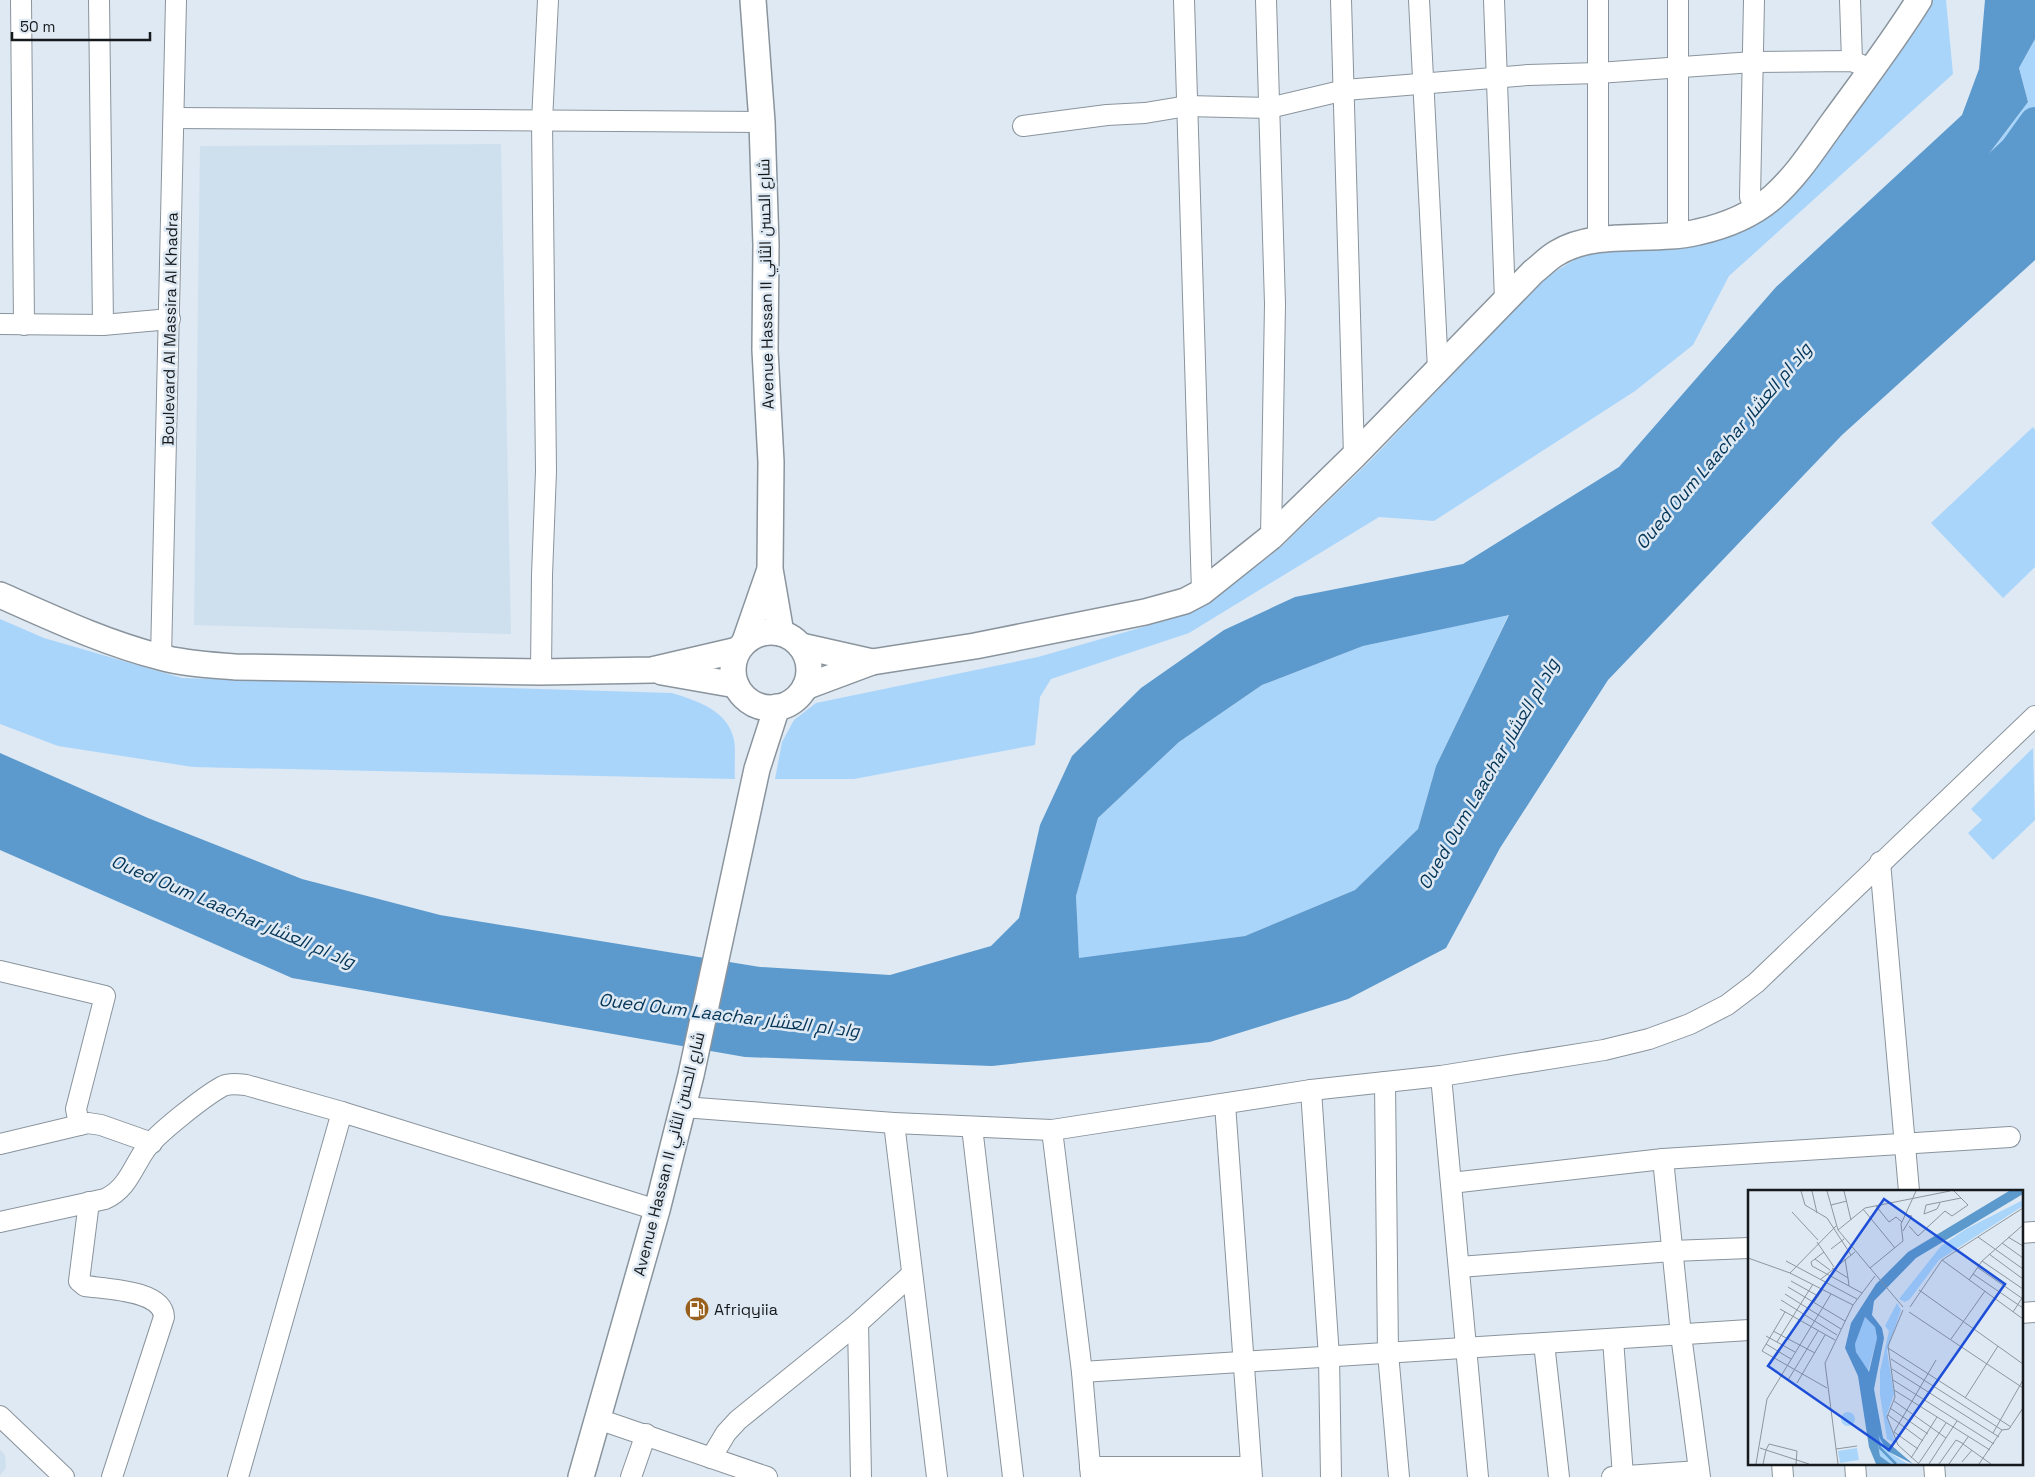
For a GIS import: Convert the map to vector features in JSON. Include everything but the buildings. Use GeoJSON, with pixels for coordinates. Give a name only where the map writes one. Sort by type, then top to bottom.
{"type":"FeatureCollection","features":[{"type":"Feature","properties":{"kind":"main road","name":"Avenue Hassan II شارع الحسن الثاني"},"geometry":{"type":"LineString","coordinates":[[753,0],[762,122],[766,245],[765,350],[771,462],[770,569],[791,639],[809,666],[805,687]]}},
{"type":"Feature","properties":{"kind":"main road"},"geometry":{"type":"LineString","coordinates":[[652,670],[742,692],[762,707],[777,707],[794,700],[805,687],[872,662],[975,646],[1145,612],[1185,601],[1202,592],[1271,537],[1354,456],[1533,272],[1557,253],[1579,244],[1598,240],[1697,232],[1742,219],[1773,197],[1797,171],[1862,65],[1919,0]]}},
{"type":"Feature","properties":{"kind":"main road","name":"Avenue Hassan II شارع الحسن الثاني"},"geometry":{"type":"LineString","coordinates":[[757,770],[742,692],[733,667],[770,569]]}},
{"type":"Feature","properties":{"kind":"main road"},"geometry":{"type":"LineString","coordinates":[[0,595],[65,623],[161,658],[236,667],[541,672],[652,670],[742,645],[762,632],[872,662]]}},
{"type":"Feature","properties":{"kind":"main road","name":"Avenue Hassan II شارع الحسن الثاني"},"geometry":{"type":"LineString","coordinates":[[581,1477],[658,1210],[684,1107],[757,770],[777,707]]}},
{"type":"Feature","properties":{"kind":"street"},"geometry":{"type":"LineString","coordinates":[[21,0],[24,325]]}},
{"type":"Feature","properties":{"kind":"street"},"geometry":{"type":"LineString","coordinates":[[99,0],[103,325]]}},
{"type":"Feature","properties":{"kind":"street","name":"Boulevard Al Massira Al Khadra"},"geometry":{"type":"LineString","coordinates":[[161,658],[176,0]]}},
{"type":"Feature","properties":{"kind":"street"},"geometry":{"type":"LineString","coordinates":[[541,672],[546,471],[542,121],[548,0]]}},
{"type":"Feature","properties":{"kind":"street"},"geometry":{"type":"LineString","coordinates":[[1184,0],[1202,592]]}},
{"type":"Feature","properties":{"kind":"street"},"geometry":{"type":"LineString","coordinates":[[1266,0],[1275,304],[1271,537]]}},
{"type":"Feature","properties":{"kind":"street"},"geometry":{"type":"LineString","coordinates":[[1341,0],[1354,456]]}},
{"type":"Feature","properties":{"kind":"street"},"geometry":{"type":"LineString","coordinates":[[1418,0],[1438,369]]}},
{"type":"Feature","properties":{"kind":"street"},"geometry":{"type":"LineString","coordinates":[[1494,0],[1505,300]]}},
{"type":"Feature","properties":{"kind":"street"},"geometry":{"type":"LineString","coordinates":[[1598,0],[1598,240]]}},
{"type":"Feature","properties":{"kind":"street"},"geometry":{"type":"LineString","coordinates":[[1678,0],[1678,235]]}},
{"type":"Feature","properties":{"kind":"street"},"geometry":{"type":"LineString","coordinates":[[1754,0],[1750,197],[1756,210]]}},
{"type":"Feature","properties":{"kind":"street"},"geometry":{"type":"LineString","coordinates":[[1022,126],[1107,115],[1145,113],[1187,106],[1269,108],[1345,90],[1422,83],[1753,62],[1862,65],[1850,0]]}},
{"type":"Feature","properties":{"kind":"street"},"geometry":{"type":"LineString","coordinates":[[174,118],[762,122]]}},
{"type":"Feature","properties":{"kind":"street"},"geometry":{"type":"LineString","coordinates":[[0,324],[103,325],[170,320]]}},
{"type":"Feature","properties":{"kind":"street"},"geometry":{"type":"LineString","coordinates":[[684,1107],[894,1123],[1052,1130],[1311,1090],[1442,1076],[1604,1050],[1649,1040],[1690,1024],[1727,1006],[1756,982],[2035,716]]}},
{"type":"Feature","properties":{"kind":"street"},"geometry":{"type":"LineString","coordinates":[[1880,862],[1910,1190]]}},
{"type":"Feature","properties":{"kind":"street"},"geometry":{"type":"LineString","coordinates":[[0,971],[105,996],[76,1109],[79,1126]]}},
{"type":"Feature","properties":{"kind":"street"},"geometry":{"type":"LineString","coordinates":[[1442,1076],[1478,1477]]}},
{"type":"Feature","properties":{"kind":"street"},"geometry":{"type":"LineString","coordinates":[[1385,1082],[1388,1353],[1399,1477]]}},
{"type":"Feature","properties":{"kind":"street"},"geometry":{"type":"LineString","coordinates":[[2,1217],[105,1199],[120,1190],[152,1143],[209,1096],[224,1086],[233,1084],[246,1085],[342,1112],[658,1210]]}},
{"type":"Feature","properties":{"kind":"street"},"geometry":{"type":"LineString","coordinates":[[1311,1090],[1329,1357],[1331,1477]]}},
{"type":"Feature","properties":{"kind":"street"},"geometry":{"type":"LineString","coordinates":[[1052,1130],[1082,1372],[1090,1472],[1251,1472],[1225,1104]]}},
{"type":"Feature","properties":{"kind":"street"},"geometry":{"type":"LineString","coordinates":[[238,1477],[342,1112]]}},
{"type":"Feature","properties":{"kind":"street"},"geometry":{"type":"LineString","coordinates":[[0,1144],[88,1123],[101,1125],[152,1143]]}},
{"type":"Feature","properties":{"kind":"street"},"geometry":{"type":"LineString","coordinates":[[894,1123],[937,1477]]}},
{"type":"Feature","properties":{"kind":"street"},"geometry":{"type":"LineString","coordinates":[[972,1127],[1013,1477]]}},
{"type":"Feature","properties":{"kind":"street"},"geometry":{"type":"LineString","coordinates":[[1451,1183],[1663,1159],[1905,1142],[2010,1137]]}},
{"type":"Feature","properties":{"kind":"street"},"geometry":{"type":"LineString","coordinates":[[1613,1339],[1618,1477],[1700,1474],[1681,1335],[1663,1159]]}},
{"type":"Feature","properties":{"kind":"street"},"geometry":{"type":"LineString","coordinates":[[89,1202],[79,1281],[85,1286],[147,1296],[160,1304],[164,1310],[164,1317],[112,1477]]}},
{"type":"Feature","properties":{"kind":"street"},"geometry":{"type":"LineString","coordinates":[[1459,1267],[1672,1251],[1748,1248]]}},
{"type":"Feature","properties":{"kind":"street"},"geometry":{"type":"LineString","coordinates":[[711,1458],[738,1420],[858,1323],[912,1274]]}},
{"type":"Feature","properties":{"kind":"street"},"geometry":{"type":"LineString","coordinates":[[2022,1313],[2035,1312]]}},
{"type":"Feature","properties":{"kind":"street"},"geometry":{"type":"LineString","coordinates":[[858,1323],[861,1477]]}},
{"type":"Feature","properties":{"kind":"street"},"geometry":{"type":"LineString","coordinates":[[1082,1372],[1748,1330]]}},
{"type":"Feature","properties":{"kind":"street"},"geometry":{"type":"LineString","coordinates":[[1544,1343],[1559,1477]]}},
{"type":"Feature","properties":{"kind":"street"},"geometry":{"type":"LineString","coordinates":[[0,1416],[64,1477]]}},
{"type":"Feature","properties":{"kind":"street"},"geometry":{"type":"LineString","coordinates":[[598,1419],[767,1477]]}},
{"type":"Feature","properties":{"kind":"street"},"geometry":{"type":"LineString","coordinates":[[631,1477],[646,1434]]}},
{"type":"Feature","properties":{"kind":"street"},"geometry":{"type":"LineString","coordinates":[[1782,1464],[1783,1477]]}},
{"type":"Feature","properties":{"kind":"street"},"geometry":{"type":"LineString","coordinates":[[1855,1464],[1856,1477]]}},
{"type":"Feature","properties":{"kind":"street"},"geometry":{"type":"LineString","coordinates":[[1934,1464],[1935,1477]]}},
{"type":"Feature","properties":{"kind":"shaded area"},"geometry":{"type":"Polygon","coordinates":[[[1929,0],[1946,0],[1953,74],[1729,276],[1693,345],[1635,391],[1434,521],[1379,517],[1189,633],[1051,679],[1040,697],[1035,745],[854,779],[775,779],[782,742],[794,720],[816,703],[1038,657],[1178,617],[1229,587],[1280,548],[1368,463],[1545,278],[1587,252],[1747,226],[1929,0]]]}},
{"type":"Feature","properties":{"kind":"shaded area"},"geometry":{"type":"Polygon","coordinates":[[[2035,39],[2035,147],[1935,226],[2028,102],[2019,68],[2035,39]]]}},
{"type":"Feature","properties":{"kind":"shaded area"},"geometry":{"type":"Polygon","coordinates":[[[501,144],[511,634],[194,625],[200,146],[501,144]]]}},
{"type":"Feature","properties":{"kind":"shaded area"},"geometry":{"type":"Polygon","coordinates":[[[2033,427],[2035,430],[2035,567],[2003,598],[1931,523],[2033,427]]]}},
{"type":"Feature","properties":{"kind":"shaded area"},"geometry":{"type":"Polygon","coordinates":[[[1509,614],[1436,766],[1418,829],[1355,890],[1245,936],[1079,959],[1076,896],[1098,818],[1179,742],[1262,685],[1363,646],[1509,614]]]}},
{"type":"Feature","properties":{"kind":"shaded area"},"geometry":{"type":"Polygon","coordinates":[[[0,619],[44,638],[182,678],[672,693],[701,703],[725,721],[731,730],[734,740],[735,779],[193,767],[58,746],[0,724],[0,619]]]}},
{"type":"Feature","properties":{"kind":"shaded area"},"geometry":{"type":"Polygon","coordinates":[[[2033,748],[2035,820],[1993,860],[1968,833],[1982,820],[1971,809],[2033,748]]]}},
{"type":"Feature","properties":{"kind":"shaded area"},"geometry":{"type":"Polygon","coordinates":[[[0,1450],[5,1455],[6,1468],[0,1475],[0,1450]]]}},
{"type":"Feature","properties":{"kind":"water"},"geometry":{"type":"Polygon","coordinates":[[[1985,0],[2035,0],[2035,39],[2019,68],[2028,102],[1936,224],[2035,147],[2035,260],[1842,435],[1608,680],[1500,848],[1446,948],[1348,999],[1210,1042],[992,1066],[745,1057],[292,978],[0,850],[0,753],[148,818],[302,879],[440,915],[760,967],[890,975],[991,946],[1019,918],[1040,825],[1072,756],[1141,688],[1224,630],[1295,597],[1463,564],[1619,467],[1776,287],[1962,115],[1979,69],[1985,0]],[[1509,615],[1363,646],[1262,685],[1179,742],[1098,818],[1076,896],[1079,958],[1245,936],[1355,890],[1418,829],[1436,766],[1509,615]]]}},
{"type":"Feature","properties":{"kind":"waterway","name":"Oued Oum Laachar واد ام العشار"},"geometry":{"type":"LineString","coordinates":[[1902,257],[2015,151],[2035,123]]}},
{"type":"Feature","properties":{"kind":"place","name":"Afriqyiia"},"geometry":{"type":"Point","coordinates":[697,1309]}}]}
